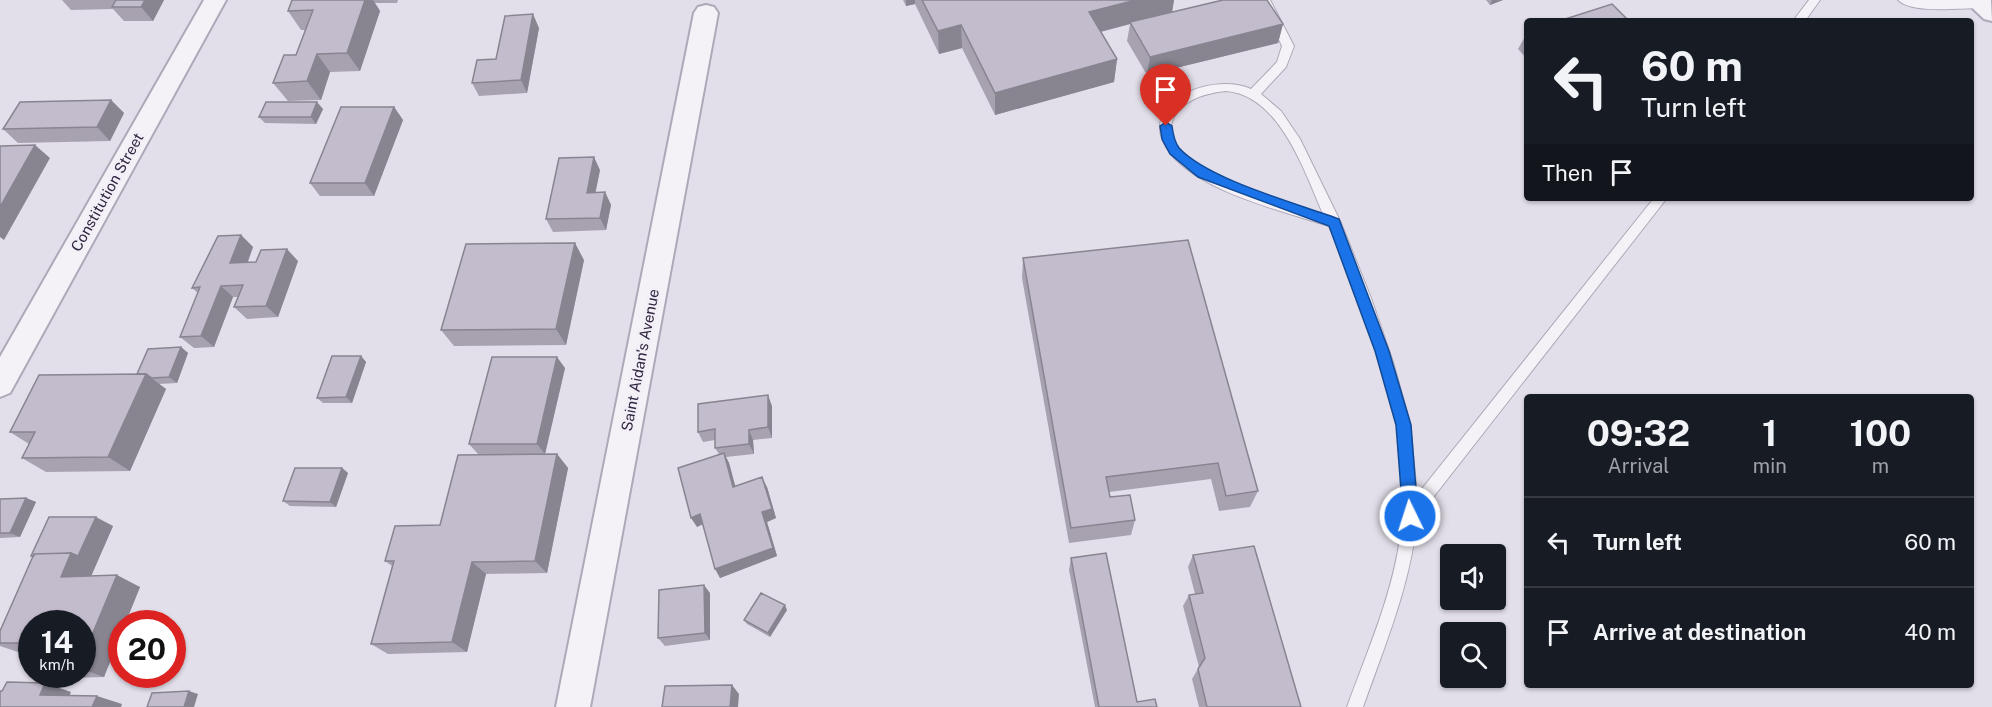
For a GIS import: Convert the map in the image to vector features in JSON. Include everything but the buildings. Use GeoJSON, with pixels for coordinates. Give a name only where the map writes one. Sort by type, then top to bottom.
{"type":"FeatureCollection","features":[{"type":"Feature","properties":{"kind":"street","name":"Constitution Street"},"geometry":{"type":"LineString","coordinates":[[0,384],[215,0]]}},
{"type":"Feature","properties":{"kind":"street","name":"Saint Aidan's Avenue"},"geometry":{"type":"LineString","coordinates":[[573,707],[706,13]]}},
{"type":"Feature","properties":{"kind":"lane"},"geometry":{"type":"LineString","coordinates":[[1253,95],[1282,64],[1288,46],[1265,0]]}},
{"type":"Feature","properties":{"kind":"lane"},"geometry":{"type":"LineString","coordinates":[[1801,18],[1815,0]]}},
{"type":"Feature","properties":{"kind":"lane"},"geometry":{"type":"LineString","coordinates":[[1903,0],[1929,5],[1982,6]]}},
{"type":"Feature","properties":{"kind":"lane"},"geometry":{"type":"LineString","coordinates":[[1335,223],[1202,174],[1174,150],[1168,139],[1166,126],[1169,112],[1178,102],[1209,89],[1227,87],[1253,95],[1288,127],[1335,223],[1382,351],[1404,425],[1410,516],[1404,561],[1355,707]]}},
{"type":"Feature","properties":{"kind":"lane"},"geometry":{"type":"LineString","coordinates":[[1410,516],[1659,201]]}},
{"type":"Feature","properties":{"kind":"route"},"geometry":{"type":"LineString","coordinates":[[1166,126],[1168,139],[1174,150],[1202,174],[1335,223],[1382,351],[1404,425],[1410,516]]}}]}
